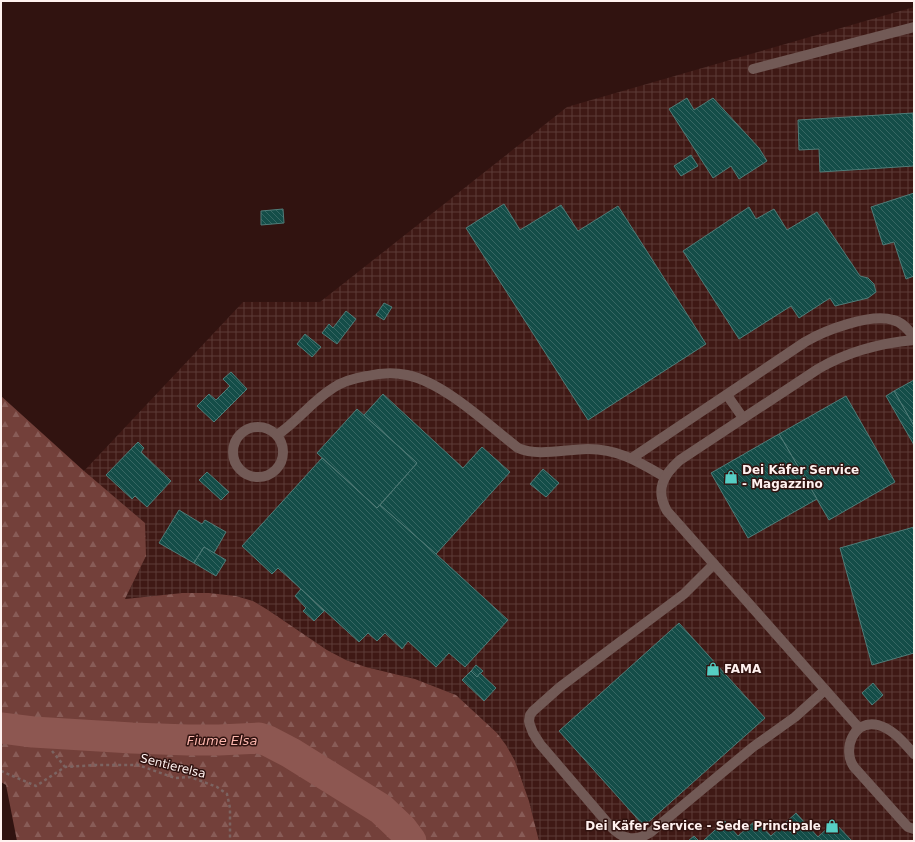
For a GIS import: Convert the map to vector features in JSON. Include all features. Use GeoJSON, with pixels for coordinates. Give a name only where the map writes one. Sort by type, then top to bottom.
{"type":"FeatureCollection","features":[{"type":"Feature","properties":{"kind":"street"},"geometry":{"type":"LineString","coordinates":[[753,68],[914,27]]}},
{"type":"Feature","properties":{"kind":"street"},"geometry":{"type":"LineString","coordinates":[[632,458],[814,337],[841,326],[877,318],[886,318],[900,322],[905,326],[914,338],[853,353],[835,360],[818,369],[680,460],[668,471],[661,492],[662,500],[667,511],[859,728]]}},
{"type":"Feature","properties":{"kind":"street"},"geometry":{"type":"LineString","coordinates":[[277,435],[316,400],[334,387],[346,381],[361,377],[375,374],[396,373],[418,378],[445,392],[524,451],[536,453],[588,449],[621,454],[632,458],[665,477]]}},
{"type":"Feature","properties":{"kind":"street"},"geometry":{"type":"LineString","coordinates":[[727,395],[743,418]]}},
{"type":"Feature","properties":{"kind":"street"},"geometry":{"type":"LineString","coordinates":[[254,427],[262,427],[277,435],[283,450],[283,458],[280,465],[267,475],[258,477],[250,476],[243,472],[234,458],[235,442],[240,435],[254,427]]}},
{"type":"Feature","properties":{"kind":"street"},"geometry":{"type":"LineString","coordinates":[[714,564],[684,594],[560,687],[530,715],[530,725],[540,744],[611,827],[616,832],[630,839],[644,837],[753,747],[795,717],[825,690]]}},
{"type":"Feature","properties":{"kind":"street"},"geometry":{"type":"LineString","coordinates":[[914,754],[896,735],[886,728],[876,724],[866,725],[859,728],[853,734],[850,741],[849,754],[851,763],[906,825],[914,829]]}},
{"type":"Feature","properties":{"kind":"path"},"geometry":{"type":"LineString","coordinates":[[52,751],[66,767]]}},
{"type":"Feature","properties":{"kind":"path","name":"Sentierelsa"},"geometry":{"type":"LineString","coordinates":[[1,771],[36,786],[66,767],[96,765],[138,765],[175,778],[190,777],[217,787],[227,794],[230,808],[230,841]]}},
{"type":"Feature","properties":{"kind":"shaded area"},"geometry":{"type":"Polygon","coordinates":[[[914,7],[914,841],[539,841],[529,801],[515,761],[506,745],[497,733],[456,695],[415,679],[366,667],[346,660],[327,650],[253,601],[236,596],[209,593],[182,593],[125,599],[146,556],[84,471],[243,302],[320,302],[567,107],[914,7]]]}},
{"type":"Feature","properties":{"kind":"green space"},"geometry":{"type":"Polygon","coordinates":[[[1,396],[84,471],[145,523],[146,556],[125,599],[182,593],[209,593],[236,596],[253,601],[327,650],[346,660],[366,667],[415,679],[456,695],[497,733],[506,745],[515,761],[529,801],[539,841],[17,841],[6,785],[1,782],[1,396]]]}},
{"type":"Feature","properties":{"kind":"building"},"geometry":{"type":"Polygon","coordinates":[[[687,98],[694,110],[713,98],[759,148],[767,161],[739,179],[731,166],[713,178],[669,109],[687,98]]]}},
{"type":"Feature","properties":{"kind":"building"},"geometry":{"type":"Polygon","coordinates":[[[913,113],[914,166],[820,172],[819,149],[799,150],[798,120],[913,113]]]}},
{"type":"Feature","properties":{"kind":"building"},"geometry":{"type":"Polygon","coordinates":[[[691,155],[698,166],[681,176],[674,166],[691,155]]]}},
{"type":"Feature","properties":{"kind":"building"},"geometry":{"type":"Polygon","coordinates":[[[914,193],[914,276],[906,279],[894,242],[883,245],[871,207],[914,193]]]}},
{"type":"Feature","properties":{"kind":"building"},"geometry":{"type":"Polygon","coordinates":[[[504,204],[520,230],[561,205],[578,231],[618,206],[706,344],[588,420],[466,228],[504,204]]]}},
{"type":"Feature","properties":{"kind":"building"},"geometry":{"type":"Polygon","coordinates":[[[749,207],[756,219],[774,209],[787,230],[817,212],[860,276],[868,278],[874,284],[876,292],[868,298],[835,306],[830,298],[799,318],[791,306],[739,339],[683,251],[749,207]]]}},
{"type":"Feature","properties":{"kind":"building"},"geometry":{"type":"Polygon","coordinates":[[[283,209],[284,223],[261,225],[261,211],[283,209]]]}},
{"type":"Feature","properties":{"kind":"building"},"geometry":{"type":"Polygon","coordinates":[[[384,303],[392,307],[384,320],[376,315],[384,303]]]}},
{"type":"Feature","properties":{"kind":"building"},"geometry":{"type":"Polygon","coordinates":[[[346,311],[356,319],[337,344],[322,333],[329,324],[333,328],[346,311]]]}},
{"type":"Feature","properties":{"kind":"building"},"geometry":{"type":"Polygon","coordinates":[[[305,334],[321,347],[312,357],[297,344],[305,334]]]}},
{"type":"Feature","properties":{"kind":"building"},"geometry":{"type":"Polygon","coordinates":[[[231,372],[247,389],[214,422],[197,406],[209,394],[216,400],[230,386],[223,379],[231,372]]]}},
{"type":"Feature","properties":{"kind":"building"},"geometry":{"type":"Polygon","coordinates":[[[914,380],[914,426],[894,391],[914,380]]]}},
{"type":"Feature","properties":{"kind":"building"},"geometry":{"type":"Polygon","coordinates":[[[894,391],[914,426],[914,445],[886,396],[894,391]]]}},
{"type":"Feature","properties":{"kind":"building"},"geometry":{"type":"Polygon","coordinates":[[[383,394],[463,468],[482,447],[510,472],[436,554],[380,505],[417,463],[364,415],[383,394]]]}},
{"type":"Feature","properties":{"kind":"building"},"geometry":{"type":"Polygon","coordinates":[[[846,396],[895,482],[829,520],[779,434],[846,396]]]}},
{"type":"Feature","properties":{"kind":"building"},"geometry":{"type":"Polygon","coordinates":[[[357,409],[417,463],[377,508],[317,453],[357,409]]]}},
{"type":"Feature","properties":{"kind":"building"},"geometry":{"type":"Polygon","coordinates":[[[779,434],[817,499],[748,538],[711,473],[779,434]]]}},
{"type":"Feature","properties":{"kind":"building"},"geometry":{"type":"Polygon","coordinates":[[[138,442],[144,448],[141,452],[171,481],[147,507],[135,496],[132,499],[106,475],[138,442]]]}},
{"type":"Feature","properties":{"kind":"building"},"geometry":{"type":"Polygon","coordinates":[[[322,458],[377,508],[380,505],[508,620],[465,667],[449,653],[436,667],[408,641],[402,649],[385,633],[377,641],[368,633],[359,642],[278,568],[272,574],[242,546],[322,458]]]}},
{"type":"Feature","properties":{"kind":"building"},"geometry":{"type":"Polygon","coordinates":[[[543,469],[559,483],[546,497],[530,484],[543,469]]]}},
{"type":"Feature","properties":{"kind":"building"},"geometry":{"type":"Polygon","coordinates":[[[207,472],[229,492],[221,500],[199,480],[207,472]]]}},
{"type":"Feature","properties":{"kind":"building"},"geometry":{"type":"Polygon","coordinates":[[[179,510],[202,524],[205,520],[226,532],[214,553],[204,547],[194,563],[159,543],[179,510]]]}},
{"type":"Feature","properties":{"kind":"building"},"geometry":{"type":"Polygon","coordinates":[[[914,527],[914,653],[872,665],[840,548],[914,527]]]}},
{"type":"Feature","properties":{"kind":"building"},"geometry":{"type":"Polygon","coordinates":[[[204,547],[226,560],[216,576],[194,563],[204,547]]]}},
{"type":"Feature","properties":{"kind":"building"},"geometry":{"type":"Polygon","coordinates":[[[301,589],[324,611],[314,621],[303,611],[306,608],[295,596],[301,589]]]}},
{"type":"Feature","properties":{"kind":"building"},"geometry":{"type":"Polygon","coordinates":[[[679,623],[765,718],[644,826],[559,731],[679,623]]]}},
{"type":"Feature","properties":{"kind":"building"},"geometry":{"type":"Polygon","coordinates":[[[476,665],[483,671],[477,677],[471,671],[476,665]]]}},
{"type":"Feature","properties":{"kind":"building"},"geometry":{"type":"Polygon","coordinates":[[[471,671],[477,677],[480,673],[496,688],[484,701],[462,680],[471,671]]]}},
{"type":"Feature","properties":{"kind":"building"},"geometry":{"type":"Polygon","coordinates":[[[873,683],[883,695],[872,705],[862,693],[873,683]]]}},
{"type":"Feature","properties":{"kind":"building"},"geometry":{"type":"Polygon","coordinates":[[[796,813],[818,837],[834,822],[852,841],[703,841],[725,821],[738,836],[756,820],[771,836],[796,813]]]}},
{"type":"Feature","properties":{"kind":"building"},"geometry":{"type":"Polygon","coordinates":[[[694,836],[699,841],[688,841],[694,836]]]}},
{"type":"Feature","properties":{"kind":"waterway","name":"Fiume Elsa"},"geometry":{"type":"LineString","coordinates":[[1,728],[33,732],[132,738],[188,740],[259,738],[291,753],[381,809],[402,829],[411,841]]}},
{"type":"Feature","properties":{"kind":"place","name":"Dei Käfer Service - Magazzino"},"geometry":{"type":"Point","coordinates":[731,477]}},
{"type":"Feature","properties":{"kind":"place","name":"FAMA"},"geometry":{"type":"Point","coordinates":[713,669]}},
{"type":"Feature","properties":{"kind":"place","name":"Dei Käfer Service - Sede Principale"},"geometry":{"type":"Point","coordinates":[832,826]}}]}
